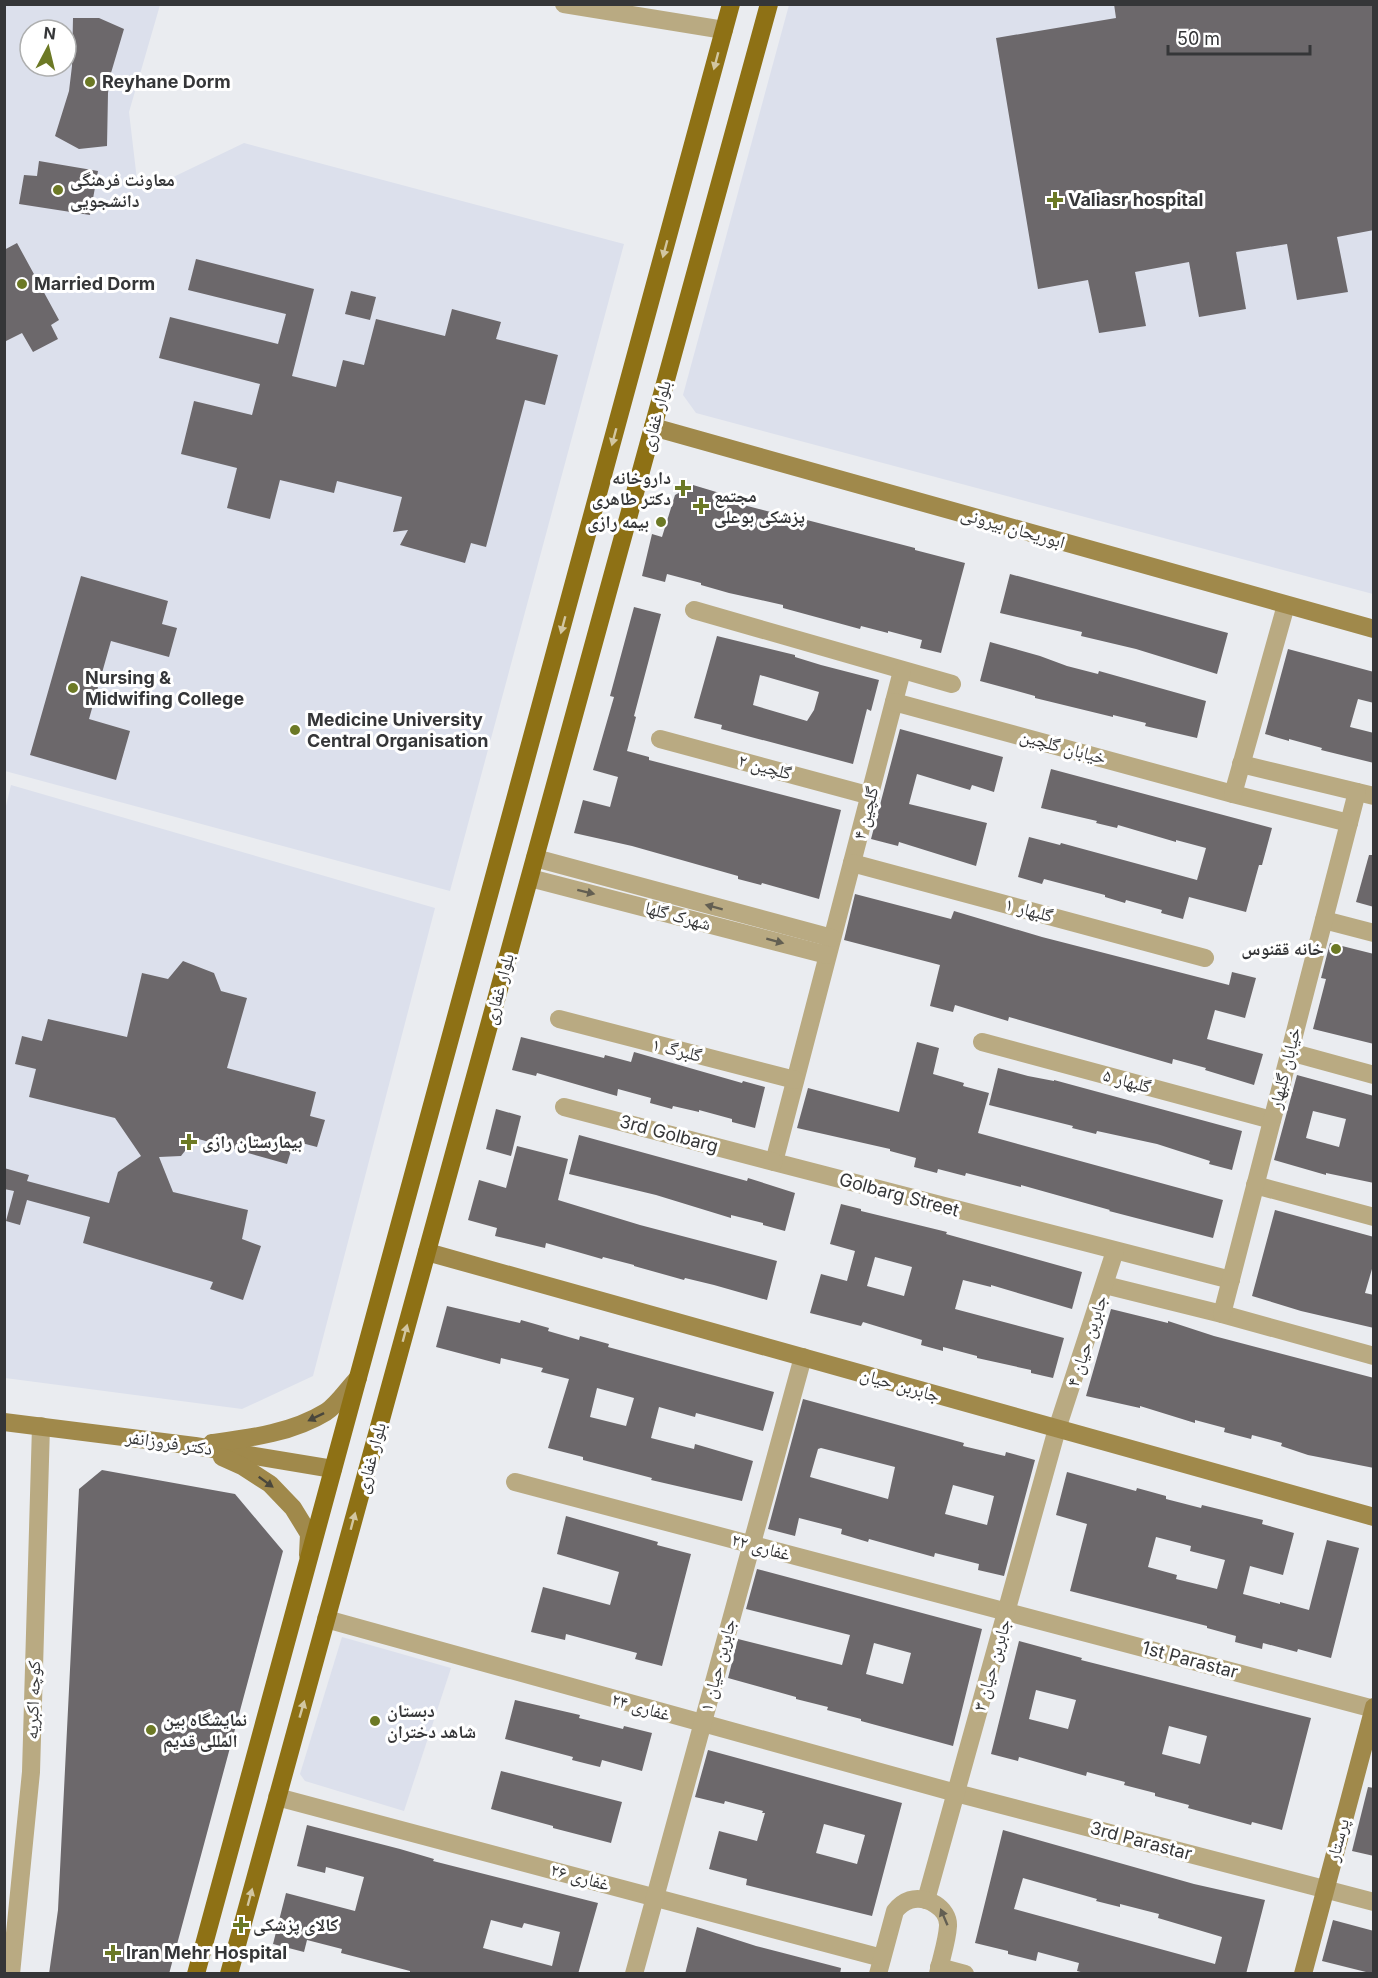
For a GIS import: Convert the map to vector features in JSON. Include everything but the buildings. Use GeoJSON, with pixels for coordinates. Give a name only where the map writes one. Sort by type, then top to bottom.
{"type":"FeatureCollection","features":[{"type":"Feature","properties":{"kind":"main road","name":"بلوار غفاری"},"geometry":{"type":"LineString","coordinates":[[196,1974],[732,4]]}},
{"type":"Feature","properties":{"kind":"main road","name":"بلوار غفاری"},"geometry":{"type":"LineString","coordinates":[[232,1973],[277,1797],[769,4]]}},
{"type":"Feature","properties":{"kind":"street"},"geometry":{"type":"LineString","coordinates":[[564,4],[724,30]]}},
{"type":"Feature","properties":{"kind":"street","name":"ابوریحان بیرونی"},"geometry":{"type":"LineString","coordinates":[[653,427],[1374,629]]}},
{"type":"Feature","properties":{"kind":"street"},"geometry":{"type":"LineString","coordinates":[[1286,605],[1233,794],[1349,823]]}},
{"type":"Feature","properties":{"kind":"street"},"geometry":{"type":"LineString","coordinates":[[694,610],[952,684]]}},
{"type":"Feature","properties":{"kind":"street","name":"گلچین ۴"},"geometry":{"type":"LineString","coordinates":[[829,946],[902,671]]}},
{"type":"Feature","properties":{"kind":"street","name":"خیابان گلچین"},"geometry":{"type":"LineString","coordinates":[[894,702],[1233,794]]}},
{"type":"Feature","properties":{"kind":"street","name":"گلچین ۲"},"geometry":{"type":"LineString","coordinates":[[660,739],[870,796]]}},
{"type":"Feature","properties":{"kind":"street"},"geometry":{"type":"LineString","coordinates":[[1241,764],[1365,794]]}},
{"type":"Feature","properties":{"kind":"street","name":"خیابان گلبهار"},"geometry":{"type":"LineString","coordinates":[[1222,1314],[1349,823],[1365,794]]}},
{"type":"Feature","properties":{"kind":"street","name":"شهرک گلها"},"geometry":{"type":"LineString","coordinates":[[535,858],[829,946]]}},
{"type":"Feature","properties":{"kind":"street","name":"گلبهار ۱"},"geometry":{"type":"LineString","coordinates":[[852,863],[1205,958]]}},
{"type":"Feature","properties":{"kind":"street","name":"شهرک گلها"},"geometry":{"type":"LineString","coordinates":[[530,878],[829,946]]}},
{"type":"Feature","properties":{"kind":"street"},"geometry":{"type":"LineString","coordinates":[[1324,920],[1374,933]]}},
{"type":"Feature","properties":{"kind":"street"},"geometry":{"type":"LineString","coordinates":[[774,1162],[829,946]]}},
{"type":"Feature","properties":{"kind":"street","name":"گلبرگ ۱"},"geometry":{"type":"LineString","coordinates":[[559,1019],[795,1080]]}},
{"type":"Feature","properties":{"kind":"street","name":"گلبهار ۵"},"geometry":{"type":"LineString","coordinates":[[982,1042],[1272,1120]]}},
{"type":"Feature","properties":{"kind":"street"},"geometry":{"type":"LineString","coordinates":[[1290,1052],[1374,1075]]}},
{"type":"Feature","properties":{"kind":"street","name":"3rd Golbarg"},"geometry":{"type":"LineString","coordinates":[[564,1107],[774,1162]]}},
{"type":"Feature","properties":{"kind":"street","name":"Golbarg Street"},"geometry":{"type":"LineString","coordinates":[[774,1162],[1231,1280]]}},
{"type":"Feature","properties":{"kind":"street"},"geometry":{"type":"LineString","coordinates":[[1255,1185],[1374,1217]]}},
{"type":"Feature","properties":{"kind":"street","name":"جابربن حیان ۴"},"geometry":{"type":"LineString","coordinates":[[1058,1429],[1115,1251]]}},
{"type":"Feature","properties":{"kind":"street","name":"جابربن حیان"},"geometry":{"type":"LineString","coordinates":[[427,1252],[1374,1516]]}},
{"type":"Feature","properties":{"kind":"street"},"geometry":{"type":"LineString","coordinates":[[1106,1285],[1374,1356]]}},
{"type":"Feature","properties":{"kind":"street","name":"جابربن حیان ۱"},"geometry":{"type":"LineString","coordinates":[[634,1974],[803,1357]]}},
{"type":"Feature","properties":{"kind":"street"},"geometry":{"type":"LineString","coordinates":[[195,1446],[261,1437],[302,1423],[327,1411],[358,1378]]}},
{"type":"Feature","properties":{"kind":"street","name":"دکتر فروزانفر"},"geometry":{"type":"LineString","coordinates":[[4,1422],[195,1446],[333,1469]]}},
{"type":"Feature","properties":{"kind":"street","name":"کوچه اکبریه"},"geometry":{"type":"LineString","coordinates":[[11,1974],[31,1772],[41,1426]]}},
{"type":"Feature","properties":{"kind":"street","name":"جابربن حیان ۳"},"geometry":{"type":"LineString","coordinates":[[926,1900],[1058,1429]]}},
{"type":"Feature","properties":{"kind":"street"},"geometry":{"type":"LineString","coordinates":[[195,1446],[242,1466],[270,1484],[293,1508],[309,1534],[308,1564]]}},
{"type":"Feature","properties":{"kind":"street","name":"غفاری ۲۲"},"geometry":{"type":"LineString","coordinates":[[515,1482],[1007,1612]]}},
{"type":"Feature","properties":{"kind":"street","name":"1st Parastar"},"geometry":{"type":"LineString","coordinates":[[1007,1612],[1373,1708]]}},
{"type":"Feature","properties":{"kind":"street","name":"غفاری ۲۴"},"geometry":{"type":"LineString","coordinates":[[326,1619],[956,1793]]}},
{"type":"Feature","properties":{"kind":"street","name":"پرستار"},"geometry":{"type":"LineString","coordinates":[[1303,1974],[1373,1708]]}},
{"type":"Feature","properties":{"kind":"street","name":"3rd Parastar"},"geometry":{"type":"LineString","coordinates":[[956,1793],[1374,1902]]}},
{"type":"Feature","properties":{"kind":"street","name":"غفاری ۲۶"},"geometry":{"type":"LineString","coordinates":[[277,1797],[655,1897],[880,1966]]}},
{"type":"Feature","properties":{"kind":"street"},"geometry":{"type":"LineString","coordinates":[[880,1966],[895,1911],[902,1904],[911,1900],[926,1900],[939,1907],[948,1924],[938,1970],[965,1974]]}},
{"type":"Feature","properties":{"kind":"shaded area"},"geometry":{"type":"Polygon","coordinates":[[[4,5],[160,5],[129,112],[137,180],[165,181],[244,143],[624,244],[450,891],[5,771],[4,5]]]}},
{"type":"Feature","properties":{"kind":"shaded area","name":"Valiasr hospital"},"geometry":{"type":"Polygon","coordinates":[[[789,5],[1373,5],[1373,594],[696,413],[683,395],[789,5]]]}},
{"type":"Feature","properties":{"kind":"shaded area","name":"بیمارستان رازی"},"geometry":{"type":"Polygon","coordinates":[[[11,785],[435,908],[313,1376],[242,1409],[5,1378],[4,814],[11,785]]]}},
{"type":"Feature","properties":{"kind":"shaded area","name":"دبستان شاهد دختران"},"geometry":{"type":"Polygon","coordinates":[[[342,1637],[451,1668],[404,1811],[305,1781],[300,1774],[342,1637]]]}},
{"type":"Feature","properties":{"kind":"place","name":"Reyhane Dorm"},"geometry":{"type":"Point","coordinates":[90,82]}},
{"type":"Feature","properties":{"kind":"place","name":"معاونت فرهنگی دانشجویی"},"geometry":{"type":"Point","coordinates":[58,190]}},
{"type":"Feature","properties":{"kind":"place","name":"Valiasr hospital"},"geometry":{"type":"Point","coordinates":[1055,200]}},
{"type":"Feature","properties":{"kind":"place","name":"Married Dorm"},"geometry":{"type":"Point","coordinates":[22,284]}},
{"type":"Feature","properties":{"kind":"place","name":"داروخانه دکتر طاهری"},"geometry":{"type":"Point","coordinates":[683,488]}},
{"type":"Feature","properties":{"kind":"place","name":"مجتمع پزشکی بوعلی"},"geometry":{"type":"Point","coordinates":[701,506]}},
{"type":"Feature","properties":{"kind":"place","name":"بیمه رازی"},"geometry":{"type":"Point","coordinates":[661,522]}},
{"type":"Feature","properties":{"kind":"place","name":"Nursing & Midwifing College"},"geometry":{"type":"Point","coordinates":[73,688]}},
{"type":"Feature","properties":{"kind":"place","name":"Medicine University Central Organisation"},"geometry":{"type":"Point","coordinates":[295,730]}},
{"type":"Feature","properties":{"kind":"place","name":"خانه ققنوس"},"geometry":{"type":"Point","coordinates":[1336,949]}},
{"type":"Feature","properties":{"kind":"place","name":"بیمارستان رازی"},"geometry":{"type":"Point","coordinates":[189,1142]}},
{"type":"Feature","properties":{"kind":"place","name":"دبستان شاهد دختران"},"geometry":{"type":"Point","coordinates":[375,1721]}},
{"type":"Feature","properties":{"kind":"place","name":"نمایشگاه بین المللی قدیم"},"geometry":{"type":"Point","coordinates":[151,1730]}},
{"type":"Feature","properties":{"kind":"place","name":"کالای پزشکی"},"geometry":{"type":"Point","coordinates":[241,1925]}},
{"type":"Feature","properties":{"kind":"place","name":"Iran Mehr Hospital"},"geometry":{"type":"Point","coordinates":[113,1953]}}]}
